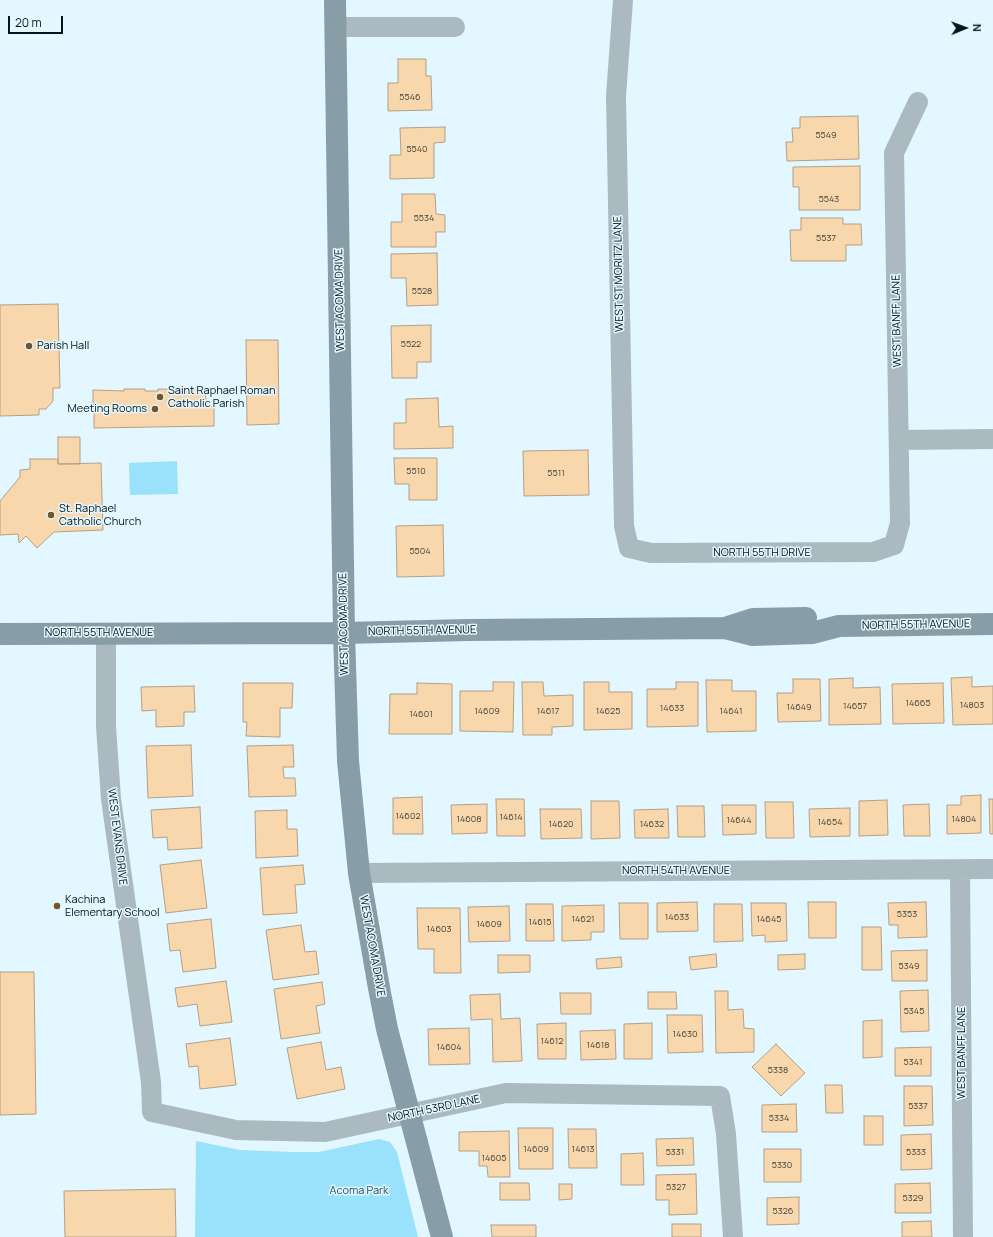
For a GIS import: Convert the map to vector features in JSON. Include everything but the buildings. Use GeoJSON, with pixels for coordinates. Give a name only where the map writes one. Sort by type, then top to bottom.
{"type":"FeatureCollection","features":[{"type":"Feature","properties":{"kind":"street","name":"WEST ACOMA DRIVE"},"geometry":{"type":"LineString","coordinates":[[335,0],[344,633],[348,762],[359,874],[387,1029],[442,1237]]}},
{"type":"Feature","properties":{"kind":"street","name":"WEST ST MORITZ LANE"},"geometry":{"type":"LineString","coordinates":[[623,0],[616,96],[624,526],[629,548]]}},
{"type":"Feature","properties":{"kind":"street"},"geometry":{"type":"LineString","coordinates":[[336,27],[455,27]]}},
{"type":"Feature","properties":{"kind":"street","name":"WEST BANFF LANE"},"geometry":{"type":"LineString","coordinates":[[894,545],[900,523],[894,152],[918,102]]}},
{"type":"Feature","properties":{"kind":"street"},"geometry":{"type":"LineString","coordinates":[[899,440],[993,438]]}},
{"type":"Feature","properties":{"kind":"street","name":"NORTH 55TH DRIVE"},"geometry":{"type":"LineString","coordinates":[[629,548],[651,553],[873,552],[894,545]]}},
{"type":"Feature","properties":{"kind":"street","name":"NORTH 55TH AVENUE"},"geometry":{"type":"LineString","coordinates":[[0,634],[344,633],[468,630],[725,628],[753,635],[812,633],[839,626],[993,624]]}},
{"type":"Feature","properties":{"kind":"street","name":"WEST EVANS DRIVE"},"geometry":{"type":"LineString","coordinates":[[106,633],[106,726],[111,799],[150,1082],[152,1112]]}},
{"type":"Feature","properties":{"kind":"street","name":"NORTH 54TH AVENUE"},"geometry":{"type":"LineString","coordinates":[[359,874],[993,869]]}},
{"type":"Feature","properties":{"kind":"street","name":"WEST BANFF LANE"},"geometry":{"type":"LineString","coordinates":[[960,870],[963,1237]]}},
{"type":"Feature","properties":{"kind":"street","name":"NORTH 53RD LANE"},"geometry":{"type":"LineString","coordinates":[[152,1112],[236,1130],[325,1132],[506,1093],[720,1096],[726,1134],[733,1237]]}},
{"type":"Feature","properties":{"kind":"green space"},"geometry":{"type":"Polygon","coordinates":[[[177,461],[178,494],[130,495],[129,463],[177,461]]]}},
{"type":"Feature","properties":{"kind":"green space","name":"Acoma Park"},"geometry":{"type":"Polygon","coordinates":[[[379,1139],[390,1142],[397,1152],[418,1237],[195,1237],[196,1141],[240,1150],[319,1152],[379,1139]]]}},
{"type":"Feature","properties":{"kind":"place","name":"Parish Hall"},"geometry":{"type":"Point","coordinates":[29,346]}},
{"type":"Feature","properties":{"kind":"place","name":"Saint Raphael Roman Catholic Parish"},"geometry":{"type":"Point","coordinates":[160,397]}},
{"type":"Feature","properties":{"kind":"place","name":"Meeting Rooms"},"geometry":{"type":"Point","coordinates":[155,409]}},
{"type":"Feature","properties":{"kind":"place","name":"St. Raphael Catholic Church"},"geometry":{"type":"Point","coordinates":[51,515]}},
{"type":"Feature","properties":{"kind":"place","name":"Kachina Elementary School"},"geometry":{"type":"Point","coordinates":[57,906]}}]}
